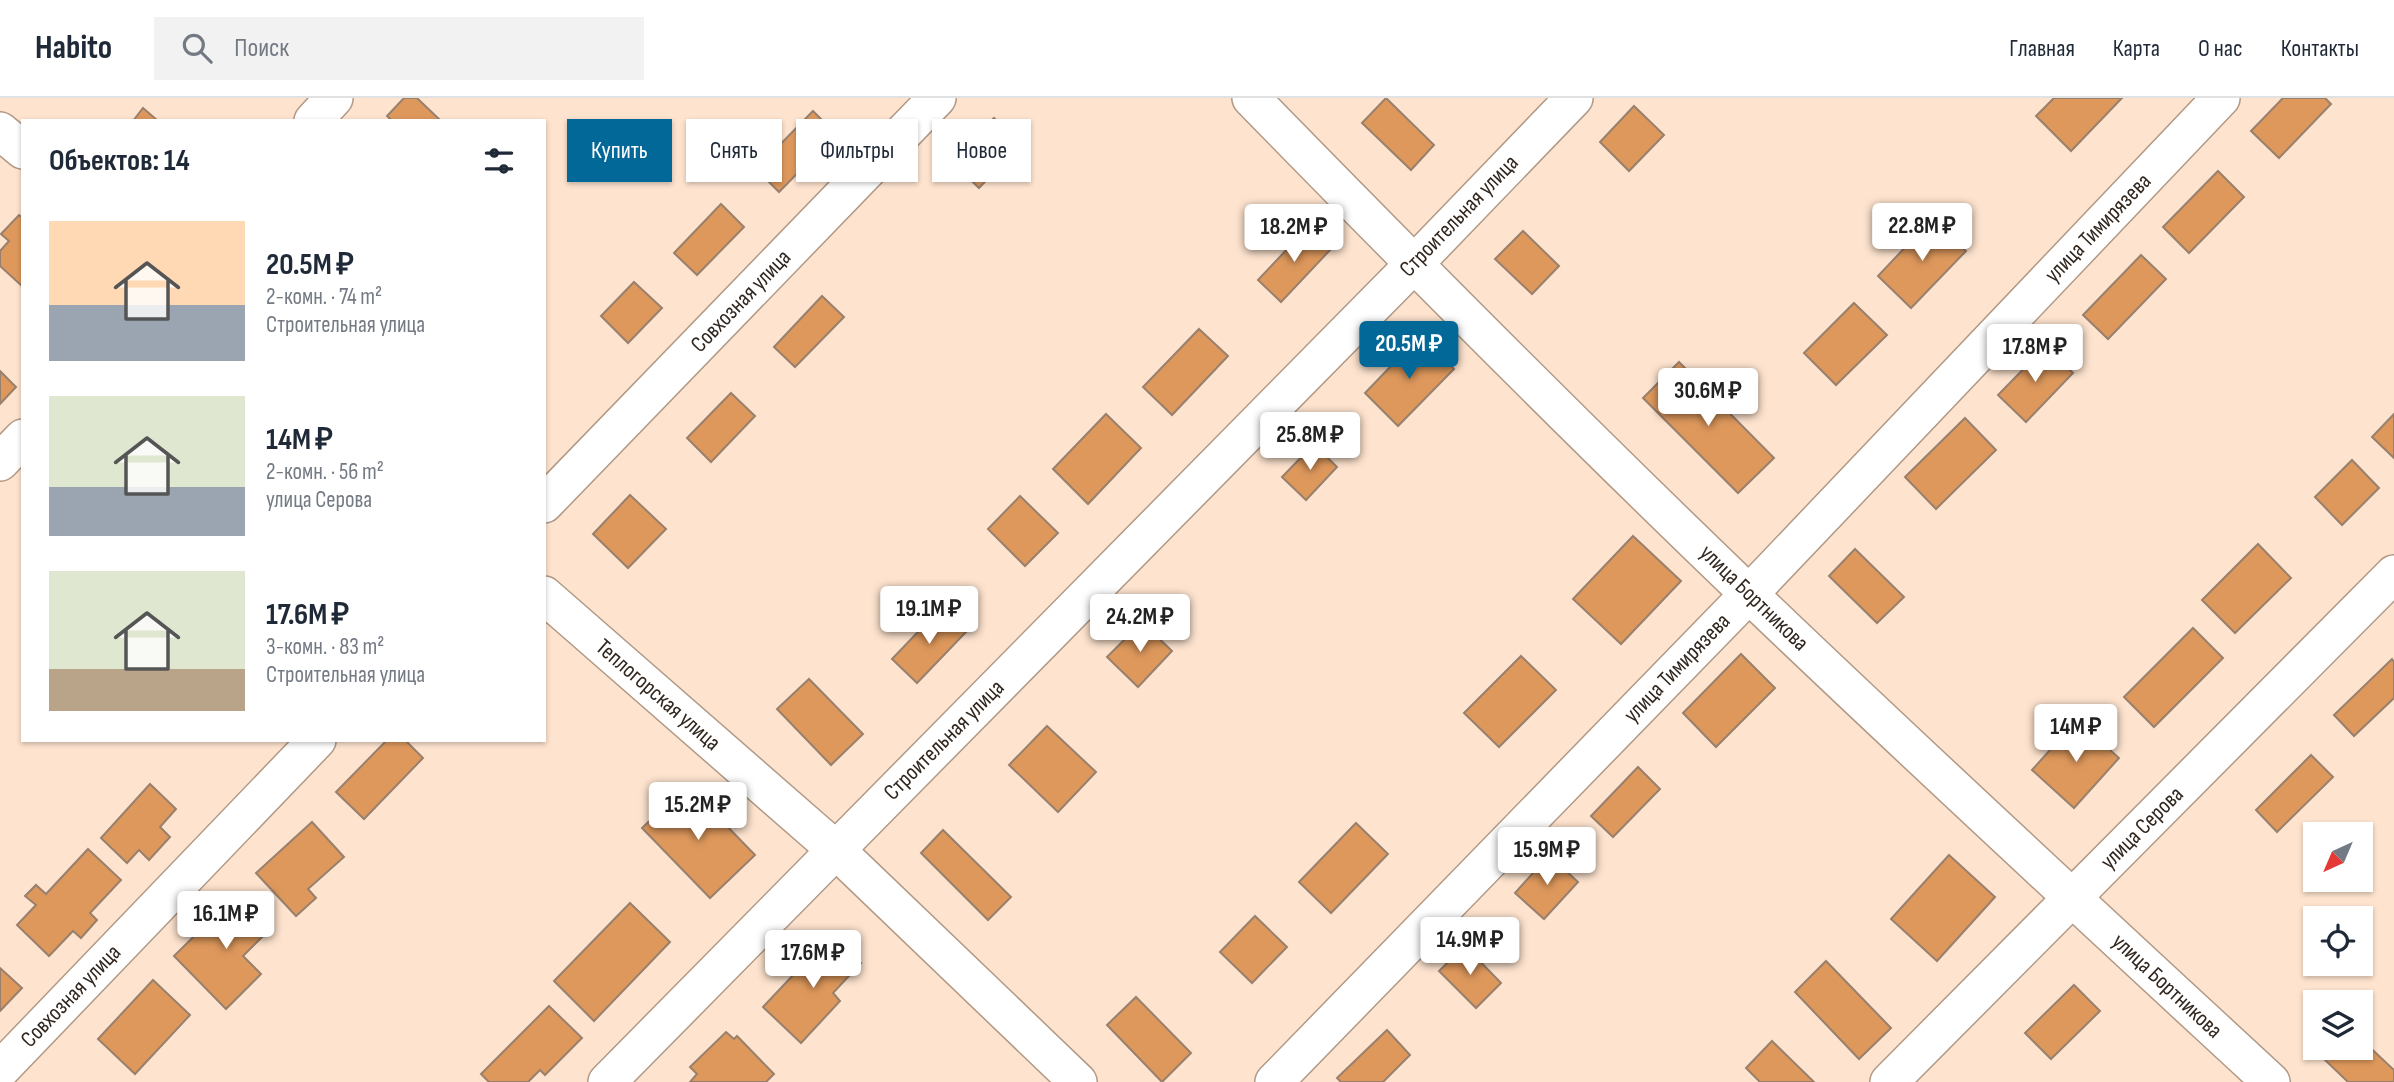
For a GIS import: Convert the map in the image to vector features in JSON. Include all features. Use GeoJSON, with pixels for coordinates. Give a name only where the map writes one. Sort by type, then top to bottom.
{"type":"FeatureCollection","features":[{"type":"Feature","properties":{"kind":"street"},"geometry":{"type":"LineString","coordinates":[[315,119],[334,98]]}},
{"type":"Feature","properties":{"kind":"street","name":"Совхозная улица"},"geometry":{"type":"LineString","coordinates":[[546,502],[937,98]]}},
{"type":"Feature","properties":{"kind":"street","name":"улица Бортникова"},"geometry":{"type":"LineString","coordinates":[[1251,98],[1413,264],[1749,594],[2271,1082]]}},
{"type":"Feature","properties":{"kind":"street","name":"Строительная улица"},"geometry":{"type":"LineString","coordinates":[[607,1082],[1574,98]]}},
{"type":"Feature","properties":{"kind":"street","name":"улица Тимирязева"},"geometry":{"type":"LineString","coordinates":[[1274,1082],[1749,594],[2221,98]]}},
{"type":"Feature","properties":{"kind":"street"},"geometry":{"type":"LineString","coordinates":[[0,131],[21,148]]}},
{"type":"Feature","properties":{"kind":"street"},"geometry":{"type":"LineString","coordinates":[[0,462],[21,440]]}},
{"type":"Feature","properties":{"kind":"street","name":"улица Серова"},"geometry":{"type":"LineString","coordinates":[[1889,1082],[2394,574]]}},
{"type":"Feature","properties":{"kind":"street","name":"Теплогорская улица"},"geometry":{"type":"LineString","coordinates":[[546,597],[836,850],[1079,1082]]}},
{"type":"Feature","properties":{"kind":"street","name":"Совхозная улица"},"geometry":{"type":"LineString","coordinates":[[0,1070],[315,742]]}},
{"type":"Feature","properties":{"kind":"building"},"geometry":{"type":"Polygon","coordinates":[[[404,98],[417,98],[439,119],[390,119],[387,116],[404,98]]]}},
{"type":"Feature","properties":{"kind":"building"},"geometry":{"type":"Polygon","coordinates":[[[1386,98],[1434,145],[1411,170],[1362,123],[1386,98]]]}},
{"type":"Feature","properties":{"kind":"building"},"geometry":{"type":"Polygon","coordinates":[[[2054,98],[2122,98],[2071,151],[2036,116],[2054,98]]]}},
{"type":"Feature","properties":{"kind":"building"},"geometry":{"type":"Polygon","coordinates":[[[2283,98],[2325,98],[2331,104],[2279,158],[2251,131],[2283,98]]]}},
{"type":"Feature","properties":{"kind":"building"},"geometry":{"type":"Polygon","coordinates":[[[1634,106],[1664,135],[1629,171],[1600,142],[1634,106]]]}},
{"type":"Feature","properties":{"kind":"building"},"geometry":{"type":"Polygon","coordinates":[[[143,108],[156,119],[135,119],[143,108]]]}},
{"type":"Feature","properties":{"kind":"building"},"geometry":{"type":"Polygon","coordinates":[[[813,111],[821,119],[805,119],[813,111]]]}},
{"type":"Feature","properties":{"kind":"building"},"geometry":{"type":"Polygon","coordinates":[[[796,128],[796,175],[779,192],[769,182],[782,182],[782,143],[796,128]]]}},
{"type":"Feature","properties":{"kind":"building"},"geometry":{"type":"Polygon","coordinates":[[[2218,171],[2244,197],[2189,253],[2163,227],[2218,171]]]}},
{"type":"Feature","properties":{"kind":"building"},"geometry":{"type":"Polygon","coordinates":[[[973,182],[985,182],[979,188],[973,182]]]}},
{"type":"Feature","properties":{"kind":"building"},"geometry":{"type":"Polygon","coordinates":[[[721,204],[744,227],[697,275],[674,253],[721,204]]]}},
{"type":"Feature","properties":{"kind":"building"},"geometry":{"type":"Polygon","coordinates":[[[19,215],[21,216],[21,285],[0,266],[0,251],[9,241],[1,234],[19,215]]]}},
{"type":"Feature","properties":{"kind":"building"},"geometry":{"type":"Polygon","coordinates":[[[1932,219],[1966,251],[1911,308],[1878,276],[1932,219]]]}},
{"type":"Feature","properties":{"kind":"building"},"geometry":{"type":"Polygon","coordinates":[[[1308,227],[1331,249],[1281,302],[1258,280],[1308,227]]]}},
{"type":"Feature","properties":{"kind":"building"},"geometry":{"type":"Polygon","coordinates":[[[1523,231],[1559,266],[1532,294],[1495,259],[1523,231]]]}},
{"type":"Feature","properties":{"kind":"building"},"geometry":{"type":"Polygon","coordinates":[[[2141,255],[2166,279],[2108,339],[2083,315],[2141,255]]]}},
{"type":"Feature","properties":{"kind":"building"},"geometry":{"type":"Polygon","coordinates":[[[634,282],[662,308],[628,343],[601,316],[634,282]]]}},
{"type":"Feature","properties":{"kind":"building"},"geometry":{"type":"Polygon","coordinates":[[[822,296],[844,317],[795,367],[774,347],[822,296]]]}},
{"type":"Feature","properties":{"kind":"building"},"geometry":{"type":"Polygon","coordinates":[[[1854,303],[1887,335],[1836,385],[1804,353],[1854,303]]]}},
{"type":"Feature","properties":{"kind":"building"},"geometry":{"type":"Polygon","coordinates":[[[1199,329],[1228,356],[1172,415],[1143,387],[1199,329]]]}},
{"type":"Feature","properties":{"kind":"building"},"geometry":{"type":"Polygon","coordinates":[[[1420,336],[1454,369],[1398,426],[1365,393],[1420,336]]]}},
{"type":"Feature","properties":{"kind":"building"},"geometry":{"type":"Polygon","coordinates":[[[2045,347],[2073,373],[2026,422],[1998,395],[2045,347]]]}},
{"type":"Feature","properties":{"kind":"building"},"geometry":{"type":"Polygon","coordinates":[[[1679,362],[1774,458],[1738,493],[1643,398],[1679,362]]]}},
{"type":"Feature","properties":{"kind":"building"},"geometry":{"type":"Polygon","coordinates":[[[0,371],[16,387],[0,404],[0,371]]]}},
{"type":"Feature","properties":{"kind":"building"},"geometry":{"type":"Polygon","coordinates":[[[731,393],[755,416],[711,462],[687,438],[731,393]]]}},
{"type":"Feature","properties":{"kind":"building"},"geometry":{"type":"Polygon","coordinates":[[[1106,414],[1141,448],[1088,504],[1053,469],[1106,414]]]}},
{"type":"Feature","properties":{"kind":"building"},"geometry":{"type":"Polygon","coordinates":[[[2394,414],[2394,458],[2372,437],[2394,414]]]}},
{"type":"Feature","properties":{"kind":"building"},"geometry":{"type":"Polygon","coordinates":[[[1965,418],[1996,450],[1936,509],[1905,477],[1965,418]]]}},
{"type":"Feature","properties":{"kind":"building"},"geometry":{"type":"Polygon","coordinates":[[[1314,444],[1337,467],[1306,500],[1282,477],[1314,444]]]}},
{"type":"Feature","properties":{"kind":"building"},"geometry":{"type":"Polygon","coordinates":[[[2352,460],[2379,488],[2342,525],[2315,497],[2352,460]]]}},
{"type":"Feature","properties":{"kind":"building"},"geometry":{"type":"Polygon","coordinates":[[[630,495],[666,529],[628,568],[593,534],[630,495]]]}},
{"type":"Feature","properties":{"kind":"building"},"geometry":{"type":"Polygon","coordinates":[[[1020,496],[1058,533],[1025,566],[988,529],[1020,496]]]}},
{"type":"Feature","properties":{"kind":"building"},"geometry":{"type":"Polygon","coordinates":[[[1633,536],[1681,581],[1621,644],[1573,599],[1633,536]]]}},
{"type":"Feature","properties":{"kind":"building"},"geometry":{"type":"Polygon","coordinates":[[[2258,544],[2291,578],[2235,633],[2202,600],[2258,544]]]}},
{"type":"Feature","properties":{"kind":"building"},"geometry":{"type":"Polygon","coordinates":[[[1855,549],[1904,597],[1877,623],[1829,576],[1855,549]]]}},
{"type":"Feature","properties":{"kind":"building"},"geometry":{"type":"Polygon","coordinates":[[[941,608],[966,632],[917,683],[892,659],[941,608]]]}},
{"type":"Feature","properties":{"kind":"building"},"geometry":{"type":"Polygon","coordinates":[[[1142,622],[1172,651],[1138,687],[1107,657],[1142,622]]]}},
{"type":"Feature","properties":{"kind":"building"},"geometry":{"type":"Polygon","coordinates":[[[2193,628],[2223,658],[2154,727],[2124,697],[2193,628]]]}},
{"type":"Feature","properties":{"kind":"building"},"geometry":{"type":"Polygon","coordinates":[[[1741,654],[1775,688],[1716,747],[1683,713],[1741,654]]]}},
{"type":"Feature","properties":{"kind":"building"},"geometry":{"type":"Polygon","coordinates":[[[1521,656],[1556,690],[1499,747],[1464,713],[1521,656]]]}},
{"type":"Feature","properties":{"kind":"building"},"geometry":{"type":"Polygon","coordinates":[[[2392,659],[2394,698],[2354,736],[2334,715],[2392,659]]]}},
{"type":"Feature","properties":{"kind":"building"},"geometry":{"type":"Polygon","coordinates":[[[809,679],[863,734],[831,765],[777,709],[809,679]]]}},
{"type":"Feature","properties":{"kind":"building"},"geometry":{"type":"Polygon","coordinates":[[[2077,720],[2119,758],[2074,808],[2032,770],[2077,720]]]}},
{"type":"Feature","properties":{"kind":"building"},"geometry":{"type":"Polygon","coordinates":[[[1047,726],[1096,772],[1058,812],[1009,765],[1047,726]]]}},
{"type":"Feature","properties":{"kind":"building"},"geometry":{"type":"Polygon","coordinates":[[[385,742],[407,742],[423,758],[364,819],[336,792],[385,742]]]}},
{"type":"Feature","properties":{"kind":"building"},"geometry":{"type":"Polygon","coordinates":[[[2311,755],[2333,777],[2277,832],[2256,810],[2311,755]]]}},
{"type":"Feature","properties":{"kind":"building"},"geometry":{"type":"Polygon","coordinates":[[[1638,767],[1660,789],[1613,837],[1591,816],[1638,767]]]}},
{"type":"Feature","properties":{"kind":"building"},"geometry":{"type":"Polygon","coordinates":[[[150,784],[176,809],[160,827],[170,837],[149,860],[139,850],[127,863],[101,838],[150,784]]]}},
{"type":"Feature","properties":{"kind":"building"},"geometry":{"type":"Polygon","coordinates":[[[687,785],[755,855],[710,898],[642,828],[687,785]]]}},
{"type":"Feature","properties":{"kind":"building"},"geometry":{"type":"Polygon","coordinates":[[[312,822],[344,857],[308,889],[316,898],[296,916],[256,873],[312,822]]]}},
{"type":"Feature","properties":{"kind":"building"},"geometry":{"type":"Polygon","coordinates":[[[1356,823],[1388,854],[1331,913],[1299,882],[1356,823]]]}},
{"type":"Feature","properties":{"kind":"building"},"geometry":{"type":"Polygon","coordinates":[[[943,830],[1011,897],[988,920],[921,853],[943,830]]]}},
{"type":"Feature","properties":{"kind":"building"},"geometry":{"type":"Polygon","coordinates":[[[88,849],[121,880],[90,913],[97,920],[81,938],[73,931],[49,956],[17,925],[36,905],[25,896],[36,885],[46,894],[88,849]]]}},
{"type":"Feature","properties":{"kind":"building"},"geometry":{"type":"Polygon","coordinates":[[[1549,855],[1578,882],[1544,919],[1515,893],[1549,855]]]}},
{"type":"Feature","properties":{"kind":"building"},"geometry":{"type":"Polygon","coordinates":[[[1949,855],[1995,897],[1937,961],[1891,919],[1949,855]]]}},
{"type":"Feature","properties":{"kind":"building"},"geometry":{"type":"Polygon","coordinates":[[[238,893],[272,927],[243,956],[261,974],[226,1009],[174,956],[238,893]]]}},
{"type":"Feature","properties":{"kind":"building"},"geometry":{"type":"Polygon","coordinates":[[[630,903],[670,942],[594,1021],[554,981],[630,903]]]}},
{"type":"Feature","properties":{"kind":"building"},"geometry":{"type":"Polygon","coordinates":[[[1255,916],[1287,947],[1252,983],[1220,952],[1255,916]]]}},
{"type":"Feature","properties":{"kind":"building"},"geometry":{"type":"Polygon","coordinates":[[[831,935],[861,963],[833,993],[840,1001],[801,1043],[763,1007],[831,935]]]}},
{"type":"Feature","properties":{"kind":"building"},"geometry":{"type":"Polygon","coordinates":[[[1465,946],[1501,983],[1476,1008],[1439,971],[1465,946]]]}},
{"type":"Feature","properties":{"kind":"building"},"geometry":{"type":"Polygon","coordinates":[[[1826,961],[1891,1028],[1859,1059],[1795,992],[1826,961]]]}},
{"type":"Feature","properties":{"kind":"building"},"geometry":{"type":"Polygon","coordinates":[[[0,968],[22,988],[0,1011],[0,968]]]}},
{"type":"Feature","properties":{"kind":"building"},"geometry":{"type":"Polygon","coordinates":[[[153,980],[190,1015],[135,1074],[98,1039],[153,980]]]}},
{"type":"Feature","properties":{"kind":"building"},"geometry":{"type":"Polygon","coordinates":[[[2074,985],[2100,1011],[2051,1059],[2025,1033],[2074,985]]]}},
{"type":"Feature","properties":{"kind":"building"},"geometry":{"type":"Polygon","coordinates":[[[1136,997],[1191,1053],[1162,1082],[1107,1025],[1136,997]]]}},
{"type":"Feature","properties":{"kind":"building"},"geometry":{"type":"Polygon","coordinates":[[[549,1006],[582,1038],[545,1075],[540,1070],[528,1082],[489,1082],[481,1074],[549,1006]]]}},
{"type":"Feature","properties":{"kind":"building"},"geometry":{"type":"Polygon","coordinates":[[[1387,1030],[1410,1055],[1383,1082],[1341,1082],[1337,1078],[1387,1030]]]}},
{"type":"Feature","properties":{"kind":"building"},"geometry":{"type":"Polygon","coordinates":[[[726,1032],[734,1039],[737,1036],[774,1074],[766,1082],[690,1082],[697,1074],[690,1067],[726,1032]]]}},
{"type":"Feature","properties":{"kind":"building"},"geometry":{"type":"Polygon","coordinates":[[[1772,1041],[1814,1082],[1760,1082],[1746,1068],[1772,1041]]]}},
{"type":"Feature","properties":{"kind":"building"},"geometry":{"type":"Polygon","coordinates":[[[2373,1050],[2394,1070],[2394,1082],[2348,1082],[2325,1060],[2373,1060],[2373,1050]]]}}]}
